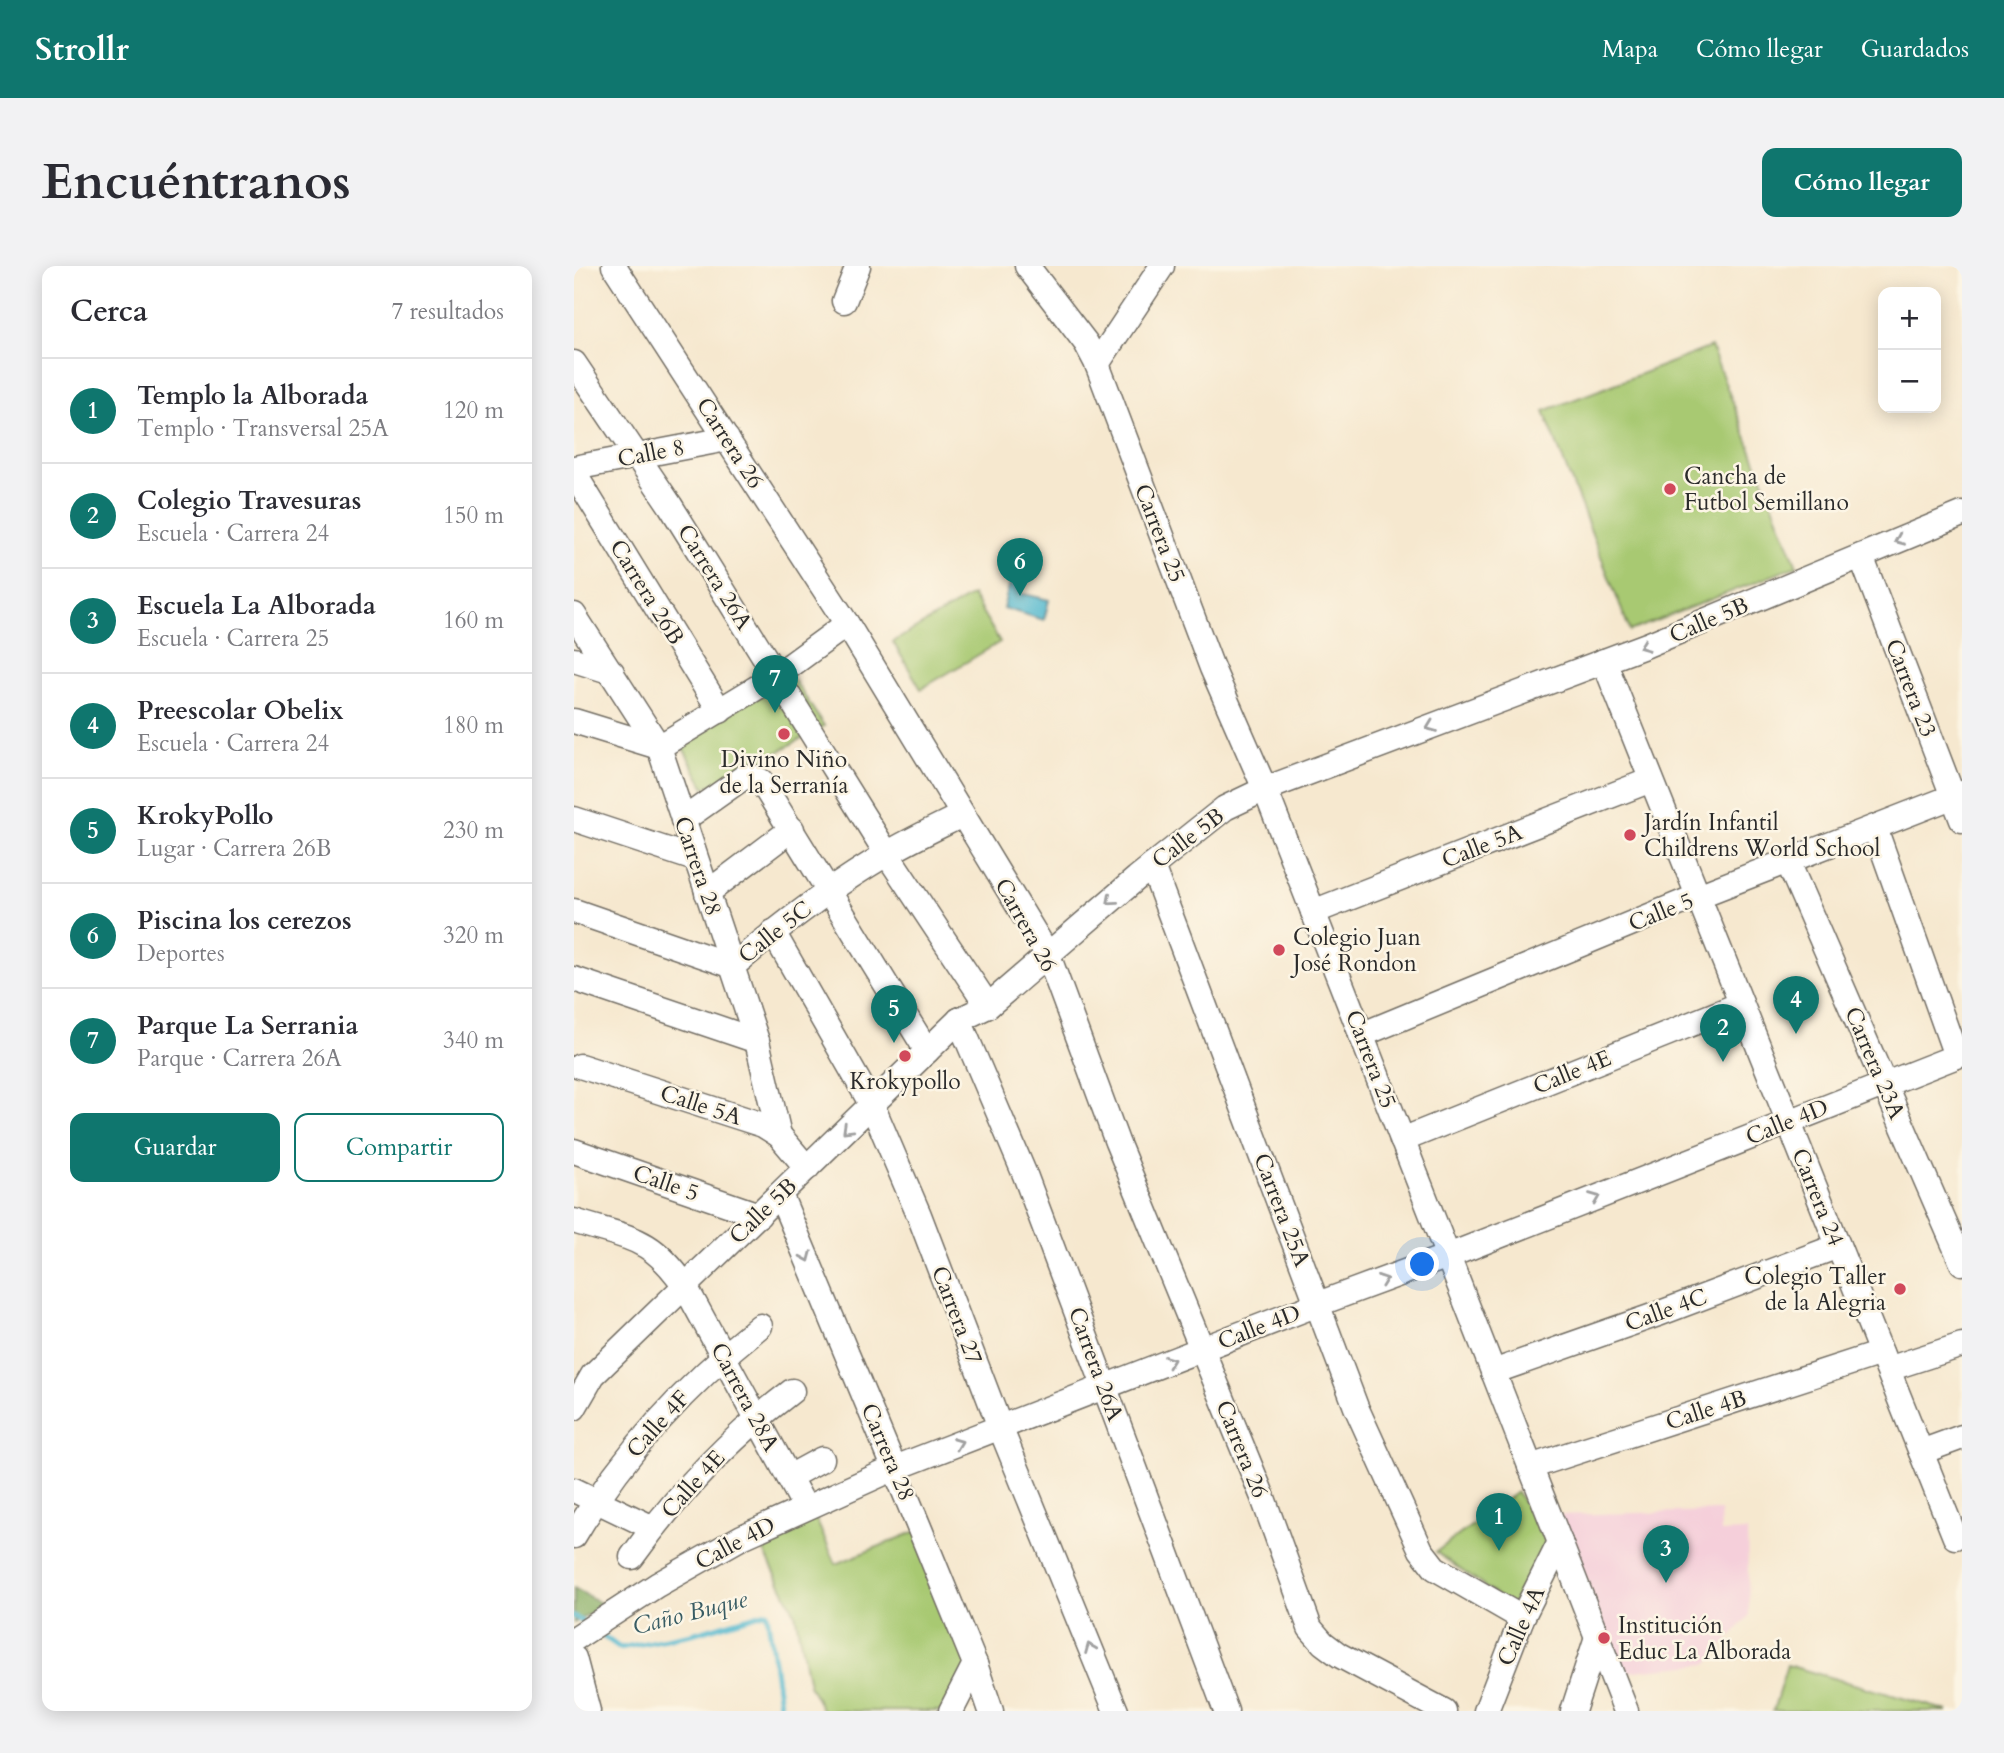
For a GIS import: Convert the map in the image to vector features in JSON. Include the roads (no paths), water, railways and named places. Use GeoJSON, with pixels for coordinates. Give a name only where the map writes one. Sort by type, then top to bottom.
{"type":"FeatureCollection","features":[{"type":"Feature","properties":{"kind":"street","name":"Carrera 26"},"geometry":{"type":"LineString","coordinates":[[614,266],[847,624],[1048,955],[1117,1142],[1262,1495],[1310,1628],[1323,1643],[1339,1655],[1444,1711]]}},
{"type":"Feature","properties":{"kind":"street"},"geometry":{"type":"LineString","coordinates":[[844,301],[858,266]]}},
{"type":"Feature","properties":{"kind":"street","name":"Carrera 25"},"geometry":{"type":"LineString","coordinates":[[1027,266],[1086,343],[1097,364],[1212,668],[1265,789],[1624,1709]]}},
{"type":"Feature","properties":{"kind":"street"},"geometry":{"type":"LineString","coordinates":[[1097,364],[1162,266]]}},
{"type":"Feature","properties":{"kind":"street","name":"Carrera 26A"},"geometry":{"type":"LineString","coordinates":[[577,374],[637,456],[887,854],[988,1006]]}},
{"type":"Feature","properties":{"kind":"street","name":"Calle 8"},"geometry":{"type":"LineString","coordinates":[[574,470],[727,439]]}},
{"type":"Feature","properties":{"kind":"street","name":"Carrera 26B"},"geometry":{"type":"LineString","coordinates":[[574,470],[720,711]]}},
{"type":"Feature","properties":{"kind":"street","name":"Calle 5B"},"geometry":{"type":"LineString","coordinates":[[574,1408],[584,1373],[685,1286],[959,1020],[988,1006],[1152,866],[1225,808],[1265,789],[1604,662],[1962,514]]}},
{"type":"Feature","properties":{"kind":"street","name":"Carrera 23"},"geometry":{"type":"LineString","coordinates":[[1861,556],[1957,795],[1962,820]]}},
{"type":"Feature","properties":{"kind":"street","name":"Carrera 28"},"geometry":{"type":"LineString","coordinates":[[574,615],[659,747],[757,1041],[779,1135]]}},
{"type":"Feature","properties":{"kind":"street"},"geometry":{"type":"LineString","coordinates":[[574,721],[659,747],[776,676],[847,624]]}},
{"type":"Feature","properties":{"kind":"street"},"geometry":{"type":"LineString","coordinates":[[574,660],[612,672]]}},
{"type":"Feature","properties":{"kind":"street","name":"Carrera 24"},"geometry":{"type":"LineString","coordinates":[[1604,662],[1955,1537]]}},
{"type":"Feature","properties":{"kind":"street"},"geometry":{"type":"LineString","coordinates":[[683,820],[744,777],[753,777],[766,786],[927,1051]]}},
{"type":"Feature","properties":{"kind":"street","name":"Calle 5A"},"geometry":{"type":"LineString","coordinates":[[1313,912],[1651,780]]}},
{"type":"Feature","properties":{"kind":"street","name":"Calle 5"},"geometry":{"type":"LineString","coordinates":[[1361,1035],[1698,896],[1957,795]]}},
{"type":"Feature","properties":{"kind":"street","name":"Calle 5C"},"geometry":{"type":"LineString","coordinates":[[574,911],[733,966],[828,891],[887,854],[962,815]]}},
{"type":"Feature","properties":{"kind":"street"},"geometry":{"type":"LineString","coordinates":[[574,819],[695,859]]}},
{"type":"Feature","properties":{"kind":"street"},"geometry":{"type":"LineString","coordinates":[[1875,828],[1959,1055]]}},
{"type":"Feature","properties":{"kind":"street"},"geometry":{"type":"LineString","coordinates":[[707,893],[792,829]]}},
{"type":"Feature","properties":{"kind":"street","name":"Carrera 23A"},"geometry":{"type":"LineString","coordinates":[[1788,862],[1962,1263]]}},
{"type":"Feature","properties":{"kind":"street","name":"Carrera 25A"},"geometry":{"type":"LineString","coordinates":[[1152,866],[1356,1407],[1421,1550],[1435,1568],[1522,1618]]}},
{"type":"Feature","properties":{"kind":"street","name":"Carrera 27"},"geometry":{"type":"LineString","coordinates":[[773,932],[872,1105],[919,1214],[1000,1427],[1116,1711]]}},
{"type":"Feature","properties":{"kind":"street"},"geometry":{"type":"LineString","coordinates":[[574,979],[757,1041]]}},
{"type":"Feature","properties":{"kind":"street","name":"Calle 4E"},"geometry":{"type":"LineString","coordinates":[[1402,1140],[1741,1004]]}},
{"type":"Feature","properties":{"kind":"street","name":"Carrera 26A"},"geometry":{"type":"LineString","coordinates":[[959,1020],[1026,1175],[1226,1711]]}},
{"type":"Feature","properties":{"kind":"street","name":"Calle 4D"},"geometry":{"type":"LineString","coordinates":[[575,1644],[609,1616],[705,1557],[805,1507],[895,1468],[1448,1256],[1959,1055]]}},
{"type":"Feature","properties":{"kind":"street","name":"Calle 5A"},"geometry":{"type":"LineString","coordinates":[[576,1068],[763,1125],[779,1135],[807,1168]]}},
{"type":"Feature","properties":{"kind":"street","name":"Calle 5"},"geometry":{"type":"LineString","coordinates":[[574,1150],[759,1215]]}},
{"type":"Feature","properties":{"kind":"street","name":"Carrera 28"},"geometry":{"type":"LineString","coordinates":[[780,1194],[975,1664],[991,1711]]}},
{"type":"Feature","properties":{"kind":"street","name":"Carrera 28A"},"geometry":{"type":"LineString","coordinates":[[574,1221],[638,1240],[656,1251],[673,1268],[805,1507]]}},
{"type":"Feature","properties":{"kind":"street","name":"Calle 4C"},"geometry":{"type":"LineString","coordinates":[[1493,1372],[1658,1314],[1838,1246]]}},
{"type":"Feature","properties":{"kind":"street","name":"Calle 4F"},"geometry":{"type":"LineString","coordinates":[[574,1536],[585,1495],[723,1355],[760,1326]]}},
{"type":"Feature","properties":{"kind":"street","name":"Calle 4B"},"geometry":{"type":"LineString","coordinates":[[1530,1467],[1884,1362],[1962,1345]]}},
{"type":"Feature","properties":{"kind":"street","name":"Calle 4E"},"geometry":{"type":"LineString","coordinates":[[632,1557],[702,1470],[757,1418],[792,1391]]}},
{"type":"Feature","properties":{"kind":"street"},"geometry":{"type":"LineString","coordinates":[[1921,1452],[1962,1437]]}},
{"type":"Feature","properties":{"kind":"street"},"geometry":{"type":"LineString","coordinates":[[789,1477],[822,1459]]}},
{"type":"Feature","properties":{"kind":"street"},"geometry":{"type":"LineString","coordinates":[[585,1495],[653,1528]]}},
{"type":"Feature","properties":{"kind":"street","name":"Calle 4A"},"geometry":{"type":"LineString","coordinates":[[1486,1711],[1522,1618],[1560,1542]]}},
{"type":"Feature","properties":{"kind":"street"},"geometry":{"type":"LineString","coordinates":[[1573,1711],[1597,1637]]}},
{"type":"Feature","properties":{"kind":"street"},"geometry":{"type":"LineString","coordinates":[[575,1644],[588,1711]]}},
{"type":"Feature","properties":{"kind":"street"},"geometry":{"type":"LineString","coordinates":[[951,1711],[975,1664]]}},
{"type":"Feature","properties":{"kind":"water"},"geometry":{"type":"Polygon","coordinates":[[[1012,576],[1023,579],[1020,593],[1049,600],[1044,620],[1003,608],[1012,576]]]}},
{"type":"Feature","properties":{"kind":"waterway","name":"Caño Buque"},"geometry":{"type":"LineString","coordinates":[[599,1633],[620,1648],[692,1634],[767,1612],[781,1711]]}},
{"type":"Feature","properties":{"kind":"waterway","name":"Caño Buque"},"geometry":{"type":"LineString","coordinates":[[574,1616],[585,1624]]}},
{"type":"Feature","properties":{"kind":"place","name":"Cancha de Futbol Semillano"},"geometry":{"type":"Point","coordinates":[1670,489]}},
{"type":"Feature","properties":{"kind":"place","name":"Piscina los cerezos"},"geometry":{"type":"Point","coordinates":[1020,596]}},
{"type":"Feature","properties":{"kind":"place","name":"Parque La Serrania"},"geometry":{"type":"Point","coordinates":[775,713]}},
{"type":"Feature","properties":{"kind":"place","name":"Divino Niño de la Serranía"},"geometry":{"type":"Point","coordinates":[784,734]}},
{"type":"Feature","properties":{"kind":"place","name":"Jardín Infantil Childrens World School"},"geometry":{"type":"Point","coordinates":[1630,835]}},
{"type":"Feature","properties":{"kind":"place","name":"Colegio Juan José Rondon"},"geometry":{"type":"Point","coordinates":[1279,950]}},
{"type":"Feature","properties":{"kind":"place","name":"Preescolar Obelix"},"geometry":{"type":"Point","coordinates":[1796,1034]}},
{"type":"Feature","properties":{"kind":"place","name":"KrokyPollo"},"geometry":{"type":"Point","coordinates":[894,1043]}},
{"type":"Feature","properties":{"kind":"place","name":"Krokypollo"},"geometry":{"type":"Point","coordinates":[905,1056]}},
{"type":"Feature","properties":{"kind":"place","name":"Colegio Travesuras"},"geometry":{"type":"Point","coordinates":[1723,1062]}},
{"type":"Feature","properties":{"kind":"place","name":"Colegio Taller de la Alegria"},"geometry":{"type":"Point","coordinates":[1900,1289]}},
{"type":"Feature","properties":{"kind":"place","name":"Templo la Alborada"},"geometry":{"type":"Point","coordinates":[1499,1551]}},
{"type":"Feature","properties":{"kind":"place","name":"Escuela La Alborada"},"geometry":{"type":"Point","coordinates":[1666,1583]}},
{"type":"Feature","properties":{"kind":"place","name":"Institución Educ La Alborada"},"geometry":{"type":"Point","coordinates":[1604,1638]}}]}
